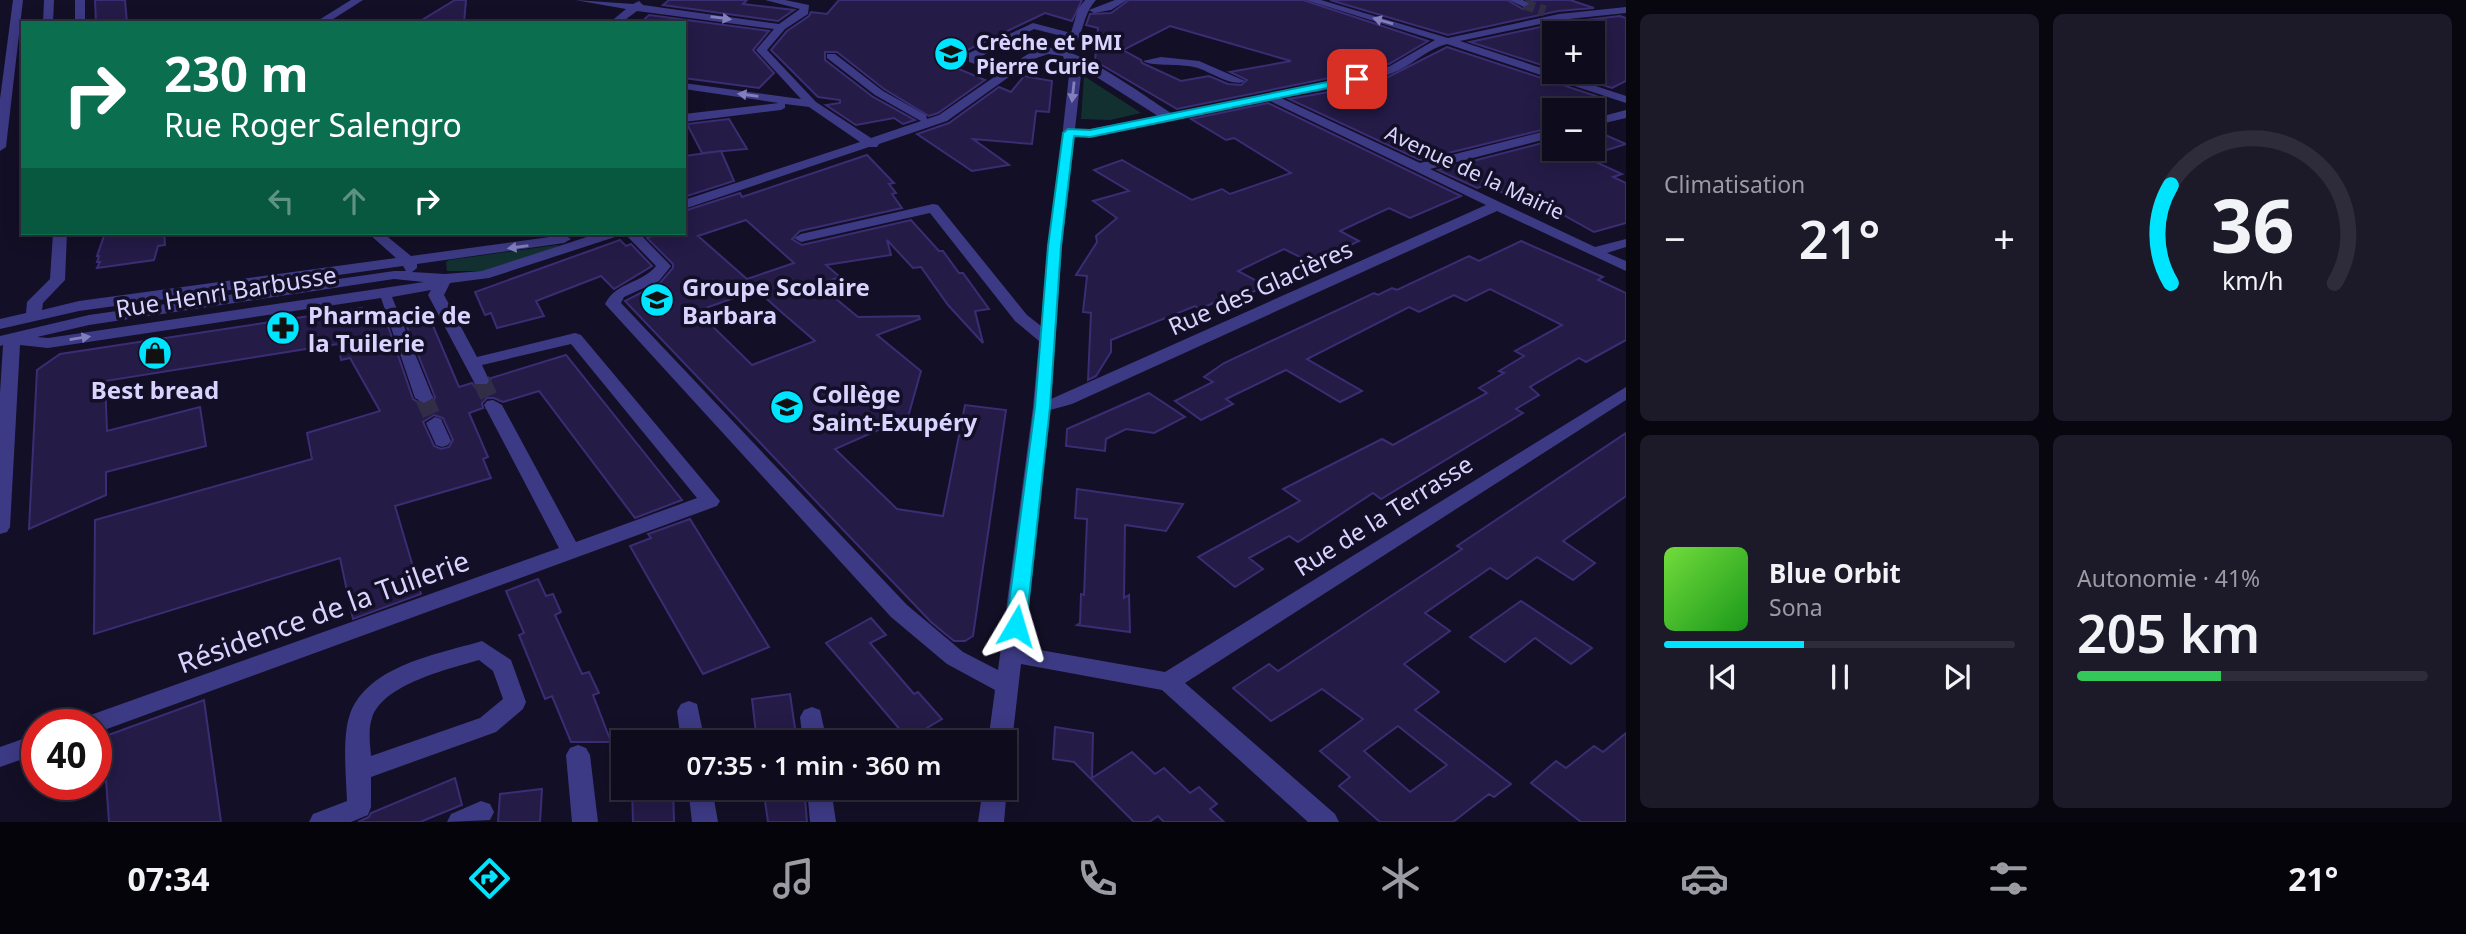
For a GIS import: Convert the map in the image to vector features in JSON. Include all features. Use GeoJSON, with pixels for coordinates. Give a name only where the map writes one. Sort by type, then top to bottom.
{"type":"FeatureCollection","features":[{"type":"Feature","properties":{"kind":"street"},"geometry":{"type":"LineString","coordinates":[[0,147],[18,0]]}},
{"type":"Feature","properties":{"kind":"street"},"geometry":{"type":"LineString","coordinates":[[48,21],[49,0]]}},
{"type":"Feature","properties":{"kind":"street"},"geometry":{"type":"LineString","coordinates":[[80,0],[80,21]]}},
{"type":"Feature","properties":{"kind":"street"},"geometry":{"type":"LineString","coordinates":[[322,21],[358,0]]}},
{"type":"Feature","properties":{"kind":"street"},"geometry":{"type":"LineString","coordinates":[[580,0],[640,4],[781,27]]}},
{"type":"Feature","properties":{"kind":"street"},"geometry":{"type":"LineString","coordinates":[[770,0],[806,7],[804,12],[781,27],[761,50],[812,104],[869,141]]}},
{"type":"Feature","properties":{"kind":"street"},"geometry":{"type":"LineString","coordinates":[[1074,0],[1107,8],[1122,0]]}},
{"type":"Feature","properties":{"kind":"street"},"geometry":{"type":"LineString","coordinates":[[1001,730],[1042,407],[1075,75],[1067,53],[1090,4],[1108,0]]}},
{"type":"Feature","properties":{"kind":"street"},"geometry":{"type":"LineString","coordinates":[[1311,0],[1448,41],[1626,100]]}},
{"type":"Feature","properties":{"kind":"street"},"geometry":{"type":"LineString","coordinates":[[617,21],[640,4]]}},
{"type":"Feature","properties":{"kind":"street"},"geometry":{"type":"LineString","coordinates":[[1068,133],[1090,133],[1380,73],[1394,68],[1425,46],[1559,17],[1626,10]]}},
{"type":"Feature","properties":{"kind":"street"},"geometry":{"type":"LineString","coordinates":[[1545,11],[1559,17]]}},
{"type":"Feature","properties":{"kind":"street"},"geometry":{"type":"LineString","coordinates":[[1009,72],[973,60],[973,55],[1033,26],[1076,37]]}},
{"type":"Feature","properties":{"kind":"street"},"geometry":{"type":"LineString","coordinates":[[686,199],[943,118],[1038,53],[1067,53],[1169,117]]}},
{"type":"Feature","properties":{"kind":"street"},"geometry":{"type":"LineString","coordinates":[[831,56],[879,93],[922,118]]}},
{"type":"Feature","properties":{"kind":"street"},"geometry":{"type":"LineString","coordinates":[[1148,61],[1175,59],[1195,62],[1239,80]]}},
{"type":"Feature","properties":{"kind":"street"},"geometry":{"type":"LineString","coordinates":[[686,86],[812,104]]}},
{"type":"Feature","properties":{"kind":"street","name":"Avenue de la Mairie"},"geometry":{"type":"LineString","coordinates":[[1268,96],[1626,267]]}},
{"type":"Feature","properties":{"kind":"street"},"geometry":{"type":"LineString","coordinates":[[686,118],[812,104]]}},
{"type":"Feature","properties":{"kind":"street"},"geometry":{"type":"LineString","coordinates":[[686,204],[869,141],[922,118],[951,110]]}},
{"type":"Feature","properties":{"kind":"street"},"geometry":{"type":"LineString","coordinates":[[1605,119],[1626,114]]}},
{"type":"Feature","properties":{"kind":"street"},"geometry":{"type":"LineString","coordinates":[[1417,168],[1542,135]]}},
{"type":"Feature","properties":{"kind":"street","name":"Rue des Glacières"},"geometry":{"type":"LineString","coordinates":[[1042,407],[1078,395],[1496,206]]}},
{"type":"Feature","properties":{"kind":"street"},"geometry":{"type":"LineString","coordinates":[[801,238],[933,208],[1021,318],[1047,339]]}},
{"type":"Feature","properties":{"kind":"street"},"geometry":{"type":"LineString","coordinates":[[34,317],[35,302],[57,280],[60,235]]}},
{"type":"Feature","properties":{"kind":"street"},"geometry":{"type":"LineString","coordinates":[[377,235],[409,269]]}},
{"type":"Feature","properties":{"kind":"street","name":"Rue Henri Barbusse"},"geometry":{"type":"LineString","coordinates":[[6,340],[89,320],[409,269],[435,258],[551,242],[577,235]]}},
{"type":"Feature","properties":{"kind":"street","name":"Rue Henri Barbusse"},"geometry":{"type":"LineString","coordinates":[[6,340],[48,343],[425,287],[445,279],[495,272],[607,235]]}},
{"type":"Feature","properties":{"kind":"street"},"geometry":{"type":"LineString","coordinates":[[633,235],[664,265],[654,278],[618,295],[613,304],[899,611],[954,659],[1007,685]]}},
{"type":"Feature","properties":{"kind":"street"},"geometry":{"type":"LineString","coordinates":[[1593,252],[1626,243]]}},
{"type":"Feature","properties":{"kind":"street"},"geometry":{"type":"LineString","coordinates":[[435,258],[445,279]]}},
{"type":"Feature","properties":{"kind":"street","name":"Rue Henri Barbusse"},"geometry":{"type":"LineString","coordinates":[[0,324],[54,313],[358,272],[378,266],[409,269],[445,279]]}},
{"type":"Feature","properties":{"kind":"street","name":"Résidence de la Tuilerie"},"geometry":{"type":"LineString","coordinates":[[112,717],[710,501],[575,338],[476,372],[436,295],[445,279]]}},
{"type":"Feature","properties":{"kind":"street"},"geometry":{"type":"LineString","coordinates":[[387,300],[424,398]]}},
{"type":"Feature","properties":{"kind":"street"},"geometry":{"type":"LineString","coordinates":[[0,527],[6,340]]}},
{"type":"Feature","properties":{"kind":"street","name":"Rue de la Terrasse"},"geometry":{"type":"LineString","coordinates":[[1168,682],[1626,392]]}},
{"type":"Feature","properties":{"kind":"street"},"geometry":{"type":"LineString","coordinates":[[493,405],[572,553]]}},
{"type":"Feature","properties":{"kind":"street"},"geometry":{"type":"LineString","coordinates":[[435,423],[442,441]]}},
{"type":"Feature","properties":{"kind":"street"},"geometry":{"type":"LineString","coordinates":[[322,822],[359,807],[359,770],[361,716],[380,690],[417,671],[482,650],[503,666],[515,702],[488,725],[359,770]]}},
{"type":"Feature","properties":{"kind":"street"},"geometry":{"type":"LineString","coordinates":[[1013,654],[1168,682],[1326,822]]}},
{"type":"Feature","properties":{"kind":"street"},"geometry":{"type":"LineString","coordinates":[[689,711],[691,730]]}},
{"type":"Feature","properties":{"kind":"street"},"geometry":{"type":"LineString","coordinates":[[812,717],[814,730]]}},
{"type":"Feature","properties":{"kind":"street"},"geometry":{"type":"LineString","coordinates":[[0,757],[21,750]]}},
{"type":"Feature","properties":{"kind":"street"},"geometry":{"type":"LineString","coordinates":[[578,755],[585,822]]}},
{"type":"Feature","properties":{"kind":"street"},"geometry":{"type":"LineString","coordinates":[[702,800],[705,822]]}},
{"type":"Feature","properties":{"kind":"street"},"geometry":{"type":"LineString","coordinates":[[820,800],[823,822]]}},
{"type":"Feature","properties":{"kind":"street"},"geometry":{"type":"LineString","coordinates":[[991,822],[994,800]]}},
{"type":"Feature","properties":{"kind":"green space"},"geometry":{"type":"Polygon","coordinates":[[[1084,76],[1141,113],[1110,120],[1081,119],[1084,76]]]}},
{"type":"Feature","properties":{"kind":"green space"},"geometry":{"type":"Polygon","coordinates":[[[559,246],[486,271],[447,271],[446,262],[449,260],[559,246]]]}},
{"type":"Feature","properties":{"kind":"building"},"geometry":{"type":"Polygon","coordinates":[[[95,0],[125,0],[127,21],[96,21],[95,0]]]}},
{"type":"Feature","properties":{"kind":"building"},"geometry":{"type":"Polygon","coordinates":[[[455,0],[466,0],[464,21],[420,21],[455,0]]]}},
{"type":"Feature","properties":{"kind":"building"},"geometry":{"type":"Polygon","coordinates":[[[669,0],[747,0],[743,4],[794,10],[778,21],[663,5],[669,0]]]}},
{"type":"Feature","properties":{"kind":"building"},"geometry":{"type":"Polygon","coordinates":[[[839,0],[1082,0],[1072,21],[1045,13],[942,62],[985,80],[938,113],[929,116],[884,89],[837,52],[825,52],[825,60],[873,97],[915,120],[903,124],[894,118],[856,125],[826,105],[840,103],[840,100],[818,97],[771,50],[787,31],[811,12],[827,14],[839,0]]]}},
{"type":"Feature","properties":{"kind":"building"},"geometry":{"type":"Polygon","coordinates":[[[1129,0],[1303,0],[1428,41],[1389,64],[1177,109],[1095,61],[1098,28],[1086,25],[1090,14],[1111,13],[1129,0]],[[1170,26],[1123,50],[1142,63],[1181,81],[1209,76],[1228,84],[1241,85],[1247,80],[1230,72],[1291,61],[1170,26]]]}},
{"type":"Feature","properties":{"kind":"building"},"geometry":{"type":"Polygon","coordinates":[[[1330,0],[1507,0],[1523,9],[1531,5],[1528,0],[1570,0],[1594,8],[1558,11],[1448,35],[1330,0]]]}},
{"type":"Feature","properties":{"kind":"building"},"geometry":{"type":"Polygon","coordinates":[[[649,15],[769,31],[753,50],[774,73],[759,88],[686,78],[686,21],[642,21],[649,15]]]}},
{"type":"Feature","properties":{"kind":"building"},"geometry":{"type":"Polygon","coordinates":[[[1620,16],[1626,18],[1626,81],[1612,88],[1599,84],[1605,84],[1605,21],[1576,21],[1620,16]]]}},
{"type":"Feature","properties":{"kind":"building"},"geometry":{"type":"Polygon","coordinates":[[[1542,27],[1542,65],[1470,42],[1542,27]]]}},
{"type":"Feature","properties":{"kind":"building"},"geometry":{"type":"Polygon","coordinates":[[[1447,47],[1542,78],[1542,84],[1560,84],[1596,96],[1542,98],[1542,130],[1420,160],[1289,99],[1357,87],[1386,78],[1447,47]]]}},
{"type":"Feature","properties":{"kind":"building"},"geometry":{"type":"Polygon","coordinates":[[[1024,76],[1052,81],[1049,112],[1036,111],[1032,144],[973,139],[1009,165],[972,171],[917,134],[949,123],[999,87],[1011,92],[1024,76]]]}},
{"type":"Feature","properties":{"kind":"building"},"geometry":{"type":"Polygon","coordinates":[[[1268,103],[1461,196],[1410,218],[1389,208],[1340,231],[1359,241],[1312,263],[1284,249],[1238,271],[1266,286],[1237,299],[1231,295],[1200,309],[1195,306],[1111,340],[1111,352],[1096,376],[1088,380],[1091,313],[1083,312],[1087,276],[1076,275],[1097,242],[1096,236],[1117,218],[1093,201],[1129,191],[1094,170],[1122,160],[1192,200],[1222,189],[1230,194],[1291,173],[1234,138],[1226,140],[1191,119],[1268,103]]]}},
{"type":"Feature","properties":{"kind":"building"},"geometry":{"type":"Polygon","coordinates":[[[729,119],[747,149],[702,153],[687,124],[729,119]]]}},
{"type":"Feature","properties":{"kind":"building"},"geometry":{"type":"Polygon","coordinates":[[[1605,135],[1626,144],[1605,151],[1605,135]]]}},
{"type":"Feature","properties":{"kind":"building"},"geometry":{"type":"Polygon","coordinates":[[[1542,143],[1542,161],[1594,161],[1622,174],[1613,177],[1626,183],[1626,223],[1594,232],[1533,198],[1523,202],[1486,185],[1477,188],[1438,170],[1542,143]]]}},
{"type":"Feature","properties":{"kind":"building"},"geometry":{"type":"Polygon","coordinates":[[[721,151],[734,181],[686,196],[686,156],[721,151]]]}},
{"type":"Feature","properties":{"kind":"building"},"geometry":{"type":"Polygon","coordinates":[[[867,155],[894,183],[889,184],[896,193],[892,194],[902,208],[800,231],[792,239],[802,245],[911,220],[939,251],[943,251],[959,273],[963,273],[989,309],[975,311],[983,343],[948,305],[921,267],[913,268],[887,240],[891,255],[826,265],[840,277],[818,284],[858,317],[919,316],[920,319],[877,335],[921,371],[908,417],[835,449],[897,509],[943,516],[965,405],[1006,410],[973,636],[965,641],[954,641],[931,622],[625,301],[660,283],[673,268],[673,264],[647,238],[656,235],[686,235],[686,210],[740,193],[742,197],[867,155]],[[746,220],[698,236],[747,279],[794,263],[746,220]],[[757,290],[697,311],[752,365],[815,341],[757,290]]]}},
{"type":"Feature","properties":{"kind":"building"},"geometry":{"type":"Polygon","coordinates":[[[104,235],[164,235],[165,245],[158,246],[154,260],[97,268],[100,262],[97,262],[104,235]]]}},
{"type":"Feature","properties":{"kind":"building"},"geometry":{"type":"Polygon","coordinates":[[[620,240],[626,246],[631,244],[652,266],[614,289],[601,276],[536,301],[544,316],[497,328],[491,313],[485,315],[475,292],[620,240]]]}},
{"type":"Feature","properties":{"kind":"building"},"geometry":{"type":"Polygon","coordinates":[[[1521,241],[1603,277],[1598,280],[1626,293],[1626,340],[1586,362],[1579,358],[1530,387],[1539,395],[1516,409],[1523,413],[1381,499],[1373,493],[1298,542],[1289,536],[1249,558],[1263,569],[1235,587],[1198,557],[1300,501],[1283,489],[1382,439],[1393,445],[1487,393],[1479,388],[1504,373],[1499,371],[1524,356],[1515,351],[1562,325],[1490,289],[1466,301],[1454,295],[1419,312],[1409,307],[1307,359],[1362,391],[1340,402],[1286,370],[1226,399],[1233,404],[1201,420],[1175,401],[1213,382],[1204,377],[1224,363],[1374,293],[1378,295],[1392,288],[1397,290],[1469,256],[1479,261],[1521,241]]]}},
{"type":"Feature","properties":{"kind":"building"},"geometry":{"type":"Polygon","coordinates":[[[362,308],[362,324],[386,320],[413,399],[423,405],[435,397],[403,317],[428,314],[459,387],[472,383],[475,387],[487,387],[491,378],[566,355],[682,500],[635,518],[539,391],[503,402],[487,398],[482,403],[483,408],[469,413],[488,457],[483,459],[491,478],[395,506],[421,594],[353,619],[340,558],[94,634],[95,520],[312,459],[307,433],[380,411],[350,358],[341,360],[338,344],[105,381],[107,431],[200,407],[206,446],[106,472],[106,495],[29,529],[37,370],[60,354],[362,308]],[[434,415],[423,422],[434,446],[441,449],[449,447],[453,440],[443,418],[434,415]]]}},
{"type":"Feature","properties":{"kind":"building"},"geometry":{"type":"Polygon","coordinates":[[[1149,393],[1185,417],[1154,433],[1126,429],[1106,439],[1105,451],[1066,446],[1067,429],[1149,393]]]}},
{"type":"Feature","properties":{"kind":"building"},"geometry":{"type":"Polygon","coordinates":[[[1626,433],[1626,496],[1563,541],[1595,563],[1573,580],[1537,557],[1507,579],[1490,568],[1425,613],[1450,631],[1404,664],[1439,692],[1415,710],[1511,784],[1494,797],[1489,794],[1453,822],[1380,822],[1339,786],[1350,777],[1320,751],[1363,719],[1322,689],[1271,721],[1233,688],[1269,664],[1278,671],[1462,549],[1457,546],[1626,433]],[[1398,726],[1364,751],[1410,792],[1447,765],[1398,726]]]}},
{"type":"Feature","properties":{"kind":"building"},"geometry":{"type":"Polygon","coordinates":[[[1077,489],[1183,504],[1166,531],[1125,525],[1124,598],[1129,595],[1130,632],[1077,625],[1080,623],[1081,594],[1084,595],[1087,519],[1075,518],[1077,489]]]}},
{"type":"Feature","properties":{"kind":"building"},"geometry":{"type":"Polygon","coordinates":[[[690,519],[769,647],[703,674],[630,546],[651,538],[648,534],[690,519]]]}},
{"type":"Feature","properties":{"kind":"building"},"geometry":{"type":"Polygon","coordinates":[[[538,579],[546,596],[553,594],[561,612],[555,615],[582,674],[589,672],[599,693],[593,695],[611,742],[571,742],[552,696],[545,699],[519,635],[524,633],[506,591],[538,579]]]}},
{"type":"Feature","properties":{"kind":"building"},"geometry":{"type":"Polygon","coordinates":[[[1521,601],[1592,648],[1571,664],[1535,638],[1505,662],[1470,637],[1521,601]]]}},
{"type":"Feature","properties":{"kind":"building"},"geometry":{"type":"Polygon","coordinates":[[[871,618],[886,635],[870,643],[914,694],[918,692],[942,719],[923,730],[900,730],[826,643],[871,618]]]}},
{"type":"Feature","properties":{"kind":"building"},"geometry":{"type":"Polygon","coordinates":[[[790,694],[795,730],[756,730],[752,699],[790,694]]]}},
{"type":"Feature","properties":{"kind":"building"},"geometry":{"type":"Polygon","coordinates":[[[204,700],[221,822],[109,822],[107,800],[112,800],[112,734],[204,700]]]}},
{"type":"Feature","properties":{"kind":"building"},"geometry":{"type":"Polygon","coordinates":[[[1055,727],[1093,733],[1092,778],[1132,752],[1155,774],[1164,768],[1190,793],[1199,787],[1217,804],[1210,809],[1224,822],[1164,822],[1158,816],[1149,822],[1134,822],[1074,762],[1053,759],[1055,727]]]}},
{"type":"Feature","properties":{"kind":"building"},"geometry":{"type":"Polygon","coordinates":[[[1626,733],[1626,822],[1581,822],[1531,783],[1556,761],[1566,768],[1594,746],[1603,752],[1626,733]]]}},
{"type":"Feature","properties":{"kind":"building"},"geometry":{"type":"Polygon","coordinates":[[[455,778],[462,805],[420,822],[358,822],[369,817],[371,813],[455,778]]]}},
{"type":"Feature","properties":{"kind":"building"},"geometry":{"type":"Polygon","coordinates":[[[542,789],[540,822],[498,822],[500,794],[542,789]]]}},
{"type":"Feature","properties":{"kind":"building"},"geometry":{"type":"Polygon","coordinates":[[[632,800],[673,800],[674,822],[633,822],[632,800]]]}},
{"type":"Feature","properties":{"kind":"building"},"geometry":{"type":"Polygon","coordinates":[[[765,800],[805,800],[807,822],[768,822],[765,800]]]}},
{"type":"Feature","properties":{"kind":"tunnel"},"geometry":{"type":"LineString","coordinates":[[1524,4],[1545,11]]}},
{"type":"Feature","properties":{"kind":"tunnel"},"geometry":{"type":"LineString","coordinates":[[481,380],[493,405]]}},
{"type":"Feature","properties":{"kind":"tunnel"},"geometry":{"type":"LineString","coordinates":[[424,398],[435,423]]}},
{"type":"Feature","properties":{"kind":"place","name":"Crèche et PMI Pierre Curie"},"geometry":{"type":"Point","coordinates":[951,54]}},
{"type":"Feature","properties":{"kind":"place","name":"Groupe Scolaire Barbara"},"geometry":{"type":"Point","coordinates":[657,300]}},
{"type":"Feature","properties":{"kind":"place","name":"Pharmacie de la Tuilerie"},"geometry":{"type":"Point","coordinates":[283,328]}},
{"type":"Feature","properties":{"kind":"place","name":"Best bread"},"geometry":{"type":"Point","coordinates":[155,353]}},
{"type":"Feature","properties":{"kind":"place","name":"Collège Saint-Exupéry"},"geometry":{"type":"Point","coordinates":[787,407]}},
{"type":"Feature","properties":{"kind":"route"},"geometry":{"type":"LineString","coordinates":[[1016,626],[1042,407],[1055,246],[1068,133],[1090,133],[1357,79]]}}]}
